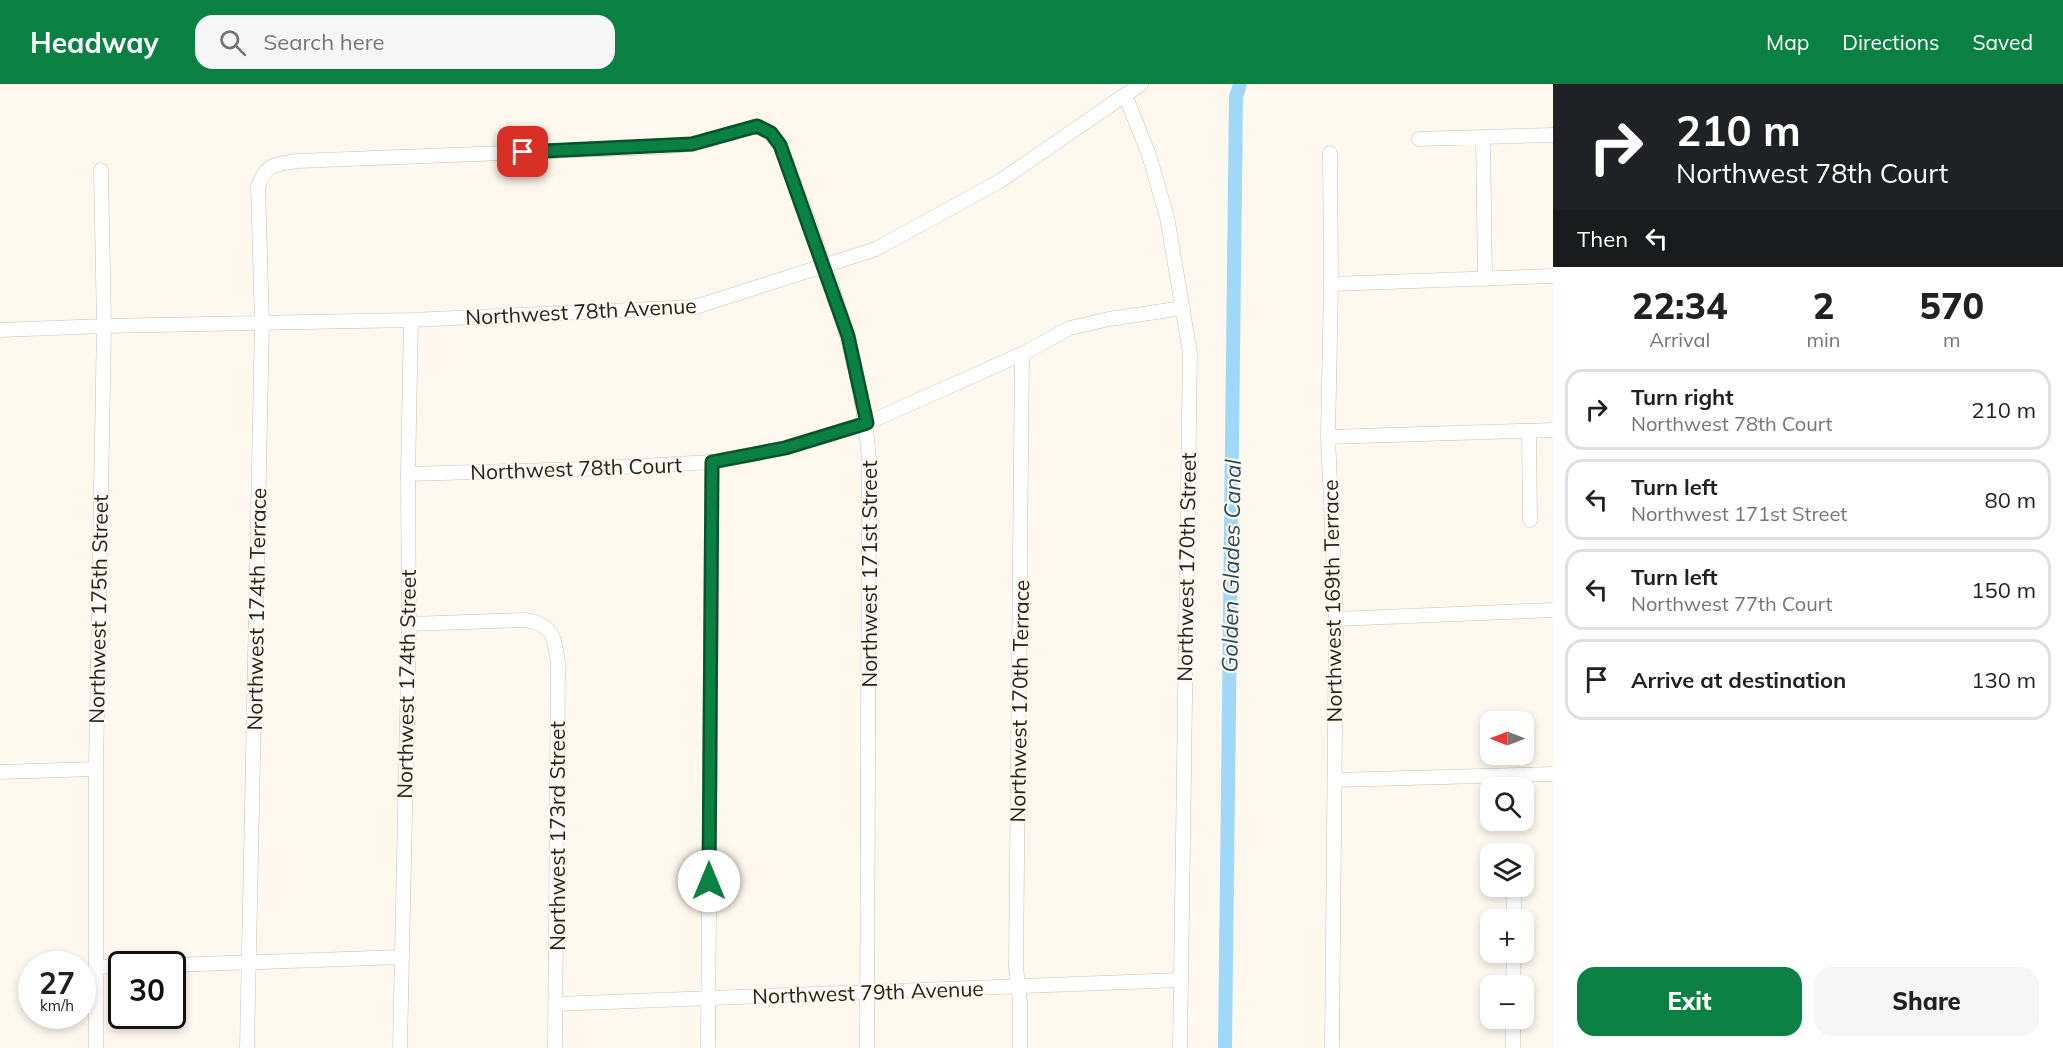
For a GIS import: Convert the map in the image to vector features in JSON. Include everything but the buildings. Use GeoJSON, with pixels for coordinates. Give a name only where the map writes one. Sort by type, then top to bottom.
{"type":"FeatureCollection","features":[{"type":"Feature","properties":{"kind":"street","name":"Northwest 78th Avenue"},"geometry":{"type":"LineString","coordinates":[[0,330],[411,320],[695,307],[876,249],[1000,181],[1141,84]]}},
{"type":"Feature","properties":{"kind":"street","name":"Northwest 170th Street"},"geometry":{"type":"LineString","coordinates":[[1125,96],[1149,154],[1167,217],[1190,353],[1180,1048]]}},
{"type":"Feature","properties":{"kind":"street","name":"Northwest 171st Street"},"geometry":{"type":"LineString","coordinates":[[264,172],[274,165],[297,161],[692,144],[757,126],[771,133],[780,145],[848,336],[867,423],[869,461],[867,1048]]}},
{"type":"Feature","properties":{"kind":"street"},"geometry":{"type":"LineString","coordinates":[[1419,139],[1553,135]]}},
{"type":"Feature","properties":{"kind":"street"},"geometry":{"type":"LineString","coordinates":[[1483,138],[1485,279]]}},
{"type":"Feature","properties":{"kind":"street","name":"Northwest 169th Terrace"},"geometry":{"type":"LineString","coordinates":[[1330,153],[1331,284],[1328,436],[1336,619],[1332,1048]]}},
{"type":"Feature","properties":{"kind":"street","name":"Northwest 175th Street"},"geometry":{"type":"LineString","coordinates":[[96,1048],[96,769],[104,326],[101,170]]}},
{"type":"Feature","properties":{"kind":"street","name":"Northwest 174th Terrace"},"geometry":{"type":"LineString","coordinates":[[247,1048],[261,322],[258,186],[264,172]]}},
{"type":"Feature","properties":{"kind":"street"},"geometry":{"type":"LineString","coordinates":[[1331,284],[1553,276]]}},
{"type":"Feature","properties":{"kind":"street","name":"Northwest 78th Court"},"geometry":{"type":"LineString","coordinates":[[408,474],[584,469],[712,462],[785,448],[867,423],[1022,354],[1070,328],[1108,319],[1184,308]]}},
{"type":"Feature","properties":{"kind":"street","name":"Northwest 174th Street"},"geometry":{"type":"LineString","coordinates":[[400,1048],[409,624],[408,474],[411,320]]}},
{"type":"Feature","properties":{"kind":"street","name":"Northwest 170th Terrace"},"geometry":{"type":"LineString","coordinates":[[1020,1048],[1020,1002],[1016,967],[1022,354]]}},
{"type":"Feature","properties":{"kind":"street"},"geometry":{"type":"LineString","coordinates":[[1328,436],[1553,430]]}},
{"type":"Feature","properties":{"kind":"street"},"geometry":{"type":"LineString","coordinates":[[1529,431],[1530,520]]}},
{"type":"Feature","properties":{"kind":"street"},"geometry":{"type":"LineString","coordinates":[[708,1048],[712,462]]}},
{"type":"Feature","properties":{"kind":"street"},"geometry":{"type":"LineString","coordinates":[[1336,619],[1553,610]]}},
{"type":"Feature","properties":{"kind":"street","name":"Northwest 173rd Street"},"geometry":{"type":"LineString","coordinates":[[409,624],[525,620],[539,622],[547,627],[555,642],[558,662],[555,1048]]}},
{"type":"Feature","properties":{"kind":"street"},"geometry":{"type":"LineString","coordinates":[[0,772],[96,769]]}},
{"type":"Feature","properties":{"kind":"street"},"geometry":{"type":"LineString","coordinates":[[1335,780],[1553,774]]}},
{"type":"Feature","properties":{"kind":"street"},"geometry":{"type":"LineString","coordinates":[[186,965],[401,957]]}},
{"type":"Feature","properties":{"kind":"street"},"geometry":{"type":"LineString","coordinates":[[97,967],[108,967]]}},
{"type":"Feature","properties":{"kind":"street","name":"Northwest 79th Avenue"},"geometry":{"type":"LineString","coordinates":[[556,1004],[1180,980]]}},
{"type":"Feature","properties":{"kind":"street"},"geometry":{"type":"LineString","coordinates":[[1513,1029],[1513,1048]]}},
{"type":"Feature","properties":{"kind":"waterway","name":"Golden Glades Canal"},"geometry":{"type":"LineString","coordinates":[[1225,1048],[1236,97],[1240,84]]}},
{"type":"Feature","properties":{"kind":"route"},"geometry":{"type":"LineString","coordinates":[[523,152],[692,144],[757,126],[771,133],[780,145],[848,336],[867,423],[785,448],[712,462],[709,881]]}}]}
